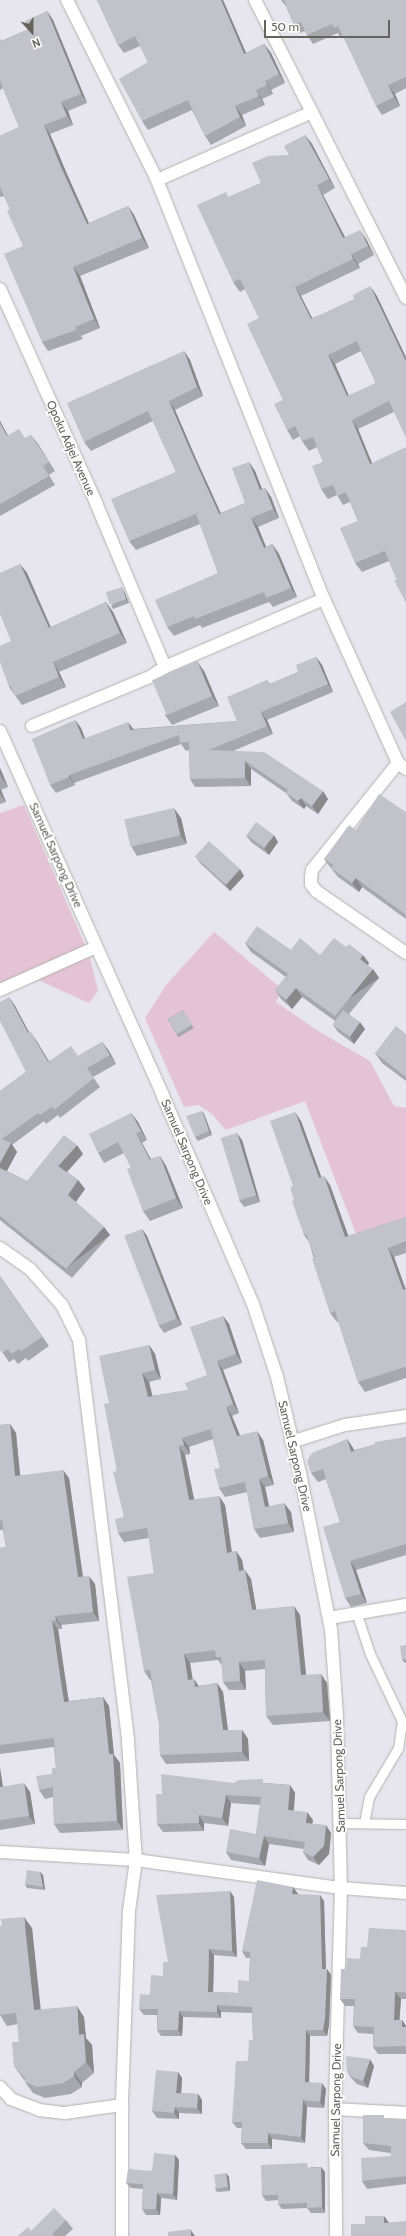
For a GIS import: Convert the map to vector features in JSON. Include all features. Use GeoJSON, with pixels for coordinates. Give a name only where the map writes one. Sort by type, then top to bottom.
{"type":"FeatureCollection","features":[{"type":"Feature","properties":{"kind":"street"},"geometry":{"type":"LineString","coordinates":[[67,0],[158,180],[324,599],[402,766],[312,870],[311,884],[316,891],[406,953]]}},
{"type":"Feature","properties":{"kind":"street"},"geometry":{"type":"LineString","coordinates":[[255,0],[406,298]]}},
{"type":"Feature","properties":{"kind":"street"},"geometry":{"type":"LineString","coordinates":[[158,180],[312,112]]}},
{"type":"Feature","properties":{"kind":"street","name":"Opoku Adjei Avenue"},"geometry":{"type":"LineString","coordinates":[[0,289],[165,667]]}},
{"type":"Feature","properties":{"kind":"street"},"geometry":{"type":"LineString","coordinates":[[32,726],[150,677],[165,667],[324,599]]}},
{"type":"Feature","properties":{"kind":"street","name":"Samuel Sarpong Drive"},"geometry":{"type":"LineString","coordinates":[[0,731],[253,1304],[278,1377],[329,1618],[338,1717],[342,1888],[335,2109],[336,2236]]}},
{"type":"Feature","properties":{"kind":"street"},"geometry":{"type":"LineString","coordinates":[[0,990],[96,947]]}},
{"type":"Feature","properties":{"kind":"street"},"geometry":{"type":"LineString","coordinates":[[0,1248],[30,1269],[62,1305],[79,1340],[128,1741],[136,1860],[129,1911],[122,2105],[122,2236]]}},
{"type":"Feature","properties":{"kind":"street"},"geometry":{"type":"LineString","coordinates":[[291,1442],[346,1425],[406,1416]]}},
{"type":"Feature","properties":{"kind":"street"},"geometry":{"type":"LineString","coordinates":[[329,1618],[356,1612],[406,1605]]}},
{"type":"Feature","properties":{"kind":"street"},"geometry":{"type":"LineString","coordinates":[[0,1852],[136,1860],[342,1888],[406,1893]]}},
{"type":"Feature","properties":{"kind":"street"},"geometry":{"type":"LineString","coordinates":[[0,2086],[11,2098],[39,2110],[65,2113],[122,2105]]}},
{"type":"Feature","properties":{"kind":"street"},"geometry":{"type":"LineString","coordinates":[[335,2109],[406,2113]]}},
{"type":"Feature","properties":{"kind":"lane"},"geometry":{"type":"LineString","coordinates":[[356,1612],[368,1649],[402,1721],[398,1748],[372,1790],[364,1822]]}},
{"type":"Feature","properties":{"kind":"lane"},"geometry":{"type":"LineString","coordinates":[[341,1823],[364,1822],[406,1824]]}},
{"type":"Feature","properties":{"kind":"shaded area"},"geometry":{"type":"Polygon","coordinates":[[[24,805],[89,954],[98,991],[89,1003],[38,980],[0,994],[0,813],[24,805]]]}},
{"type":"Feature","properties":{"kind":"shaded area"},"geometry":{"type":"Polygon","coordinates":[[[214,932],[282,989],[276,1002],[318,1031],[370,1061],[394,1106],[406,1108],[406,1220],[358,1239],[305,1101],[226,1130],[212,1114],[199,1105],[184,1107],[145,1018],[167,984],[214,932]]]}},
{"type":"Feature","properties":{"kind":"building"},"geometry":{"type":"Polygon","coordinates":[[[97,0],[221,0],[244,54],[264,44],[279,74],[265,81],[267,85],[256,90],[259,96],[235,106],[240,117],[205,136],[188,100],[142,121],[119,79],[148,62],[135,36],[118,45],[97,0]]]}},
{"type":"Feature","properties":{"kind":"building"},"geometry":{"type":"Polygon","coordinates":[[[284,0],[406,0],[406,77],[388,85],[394,97],[376,106],[338,26],[334,28],[332,24],[307,35],[301,22],[294,25],[284,0]]]}},
{"type":"Feature","properties":{"kind":"building"},"geometry":{"type":"Polygon","coordinates":[[[47,11],[81,94],[61,102],[67,116],[44,125],[60,165],[87,224],[128,206],[142,238],[73,267],[94,319],[75,327],[76,330],[42,342],[4,254],[23,246],[7,211],[10,209],[0,187],[0,136],[19,127],[0,80],[0,42],[29,29],[25,21],[47,11]]]}},
{"type":"Feature","properties":{"kind":"building"},"geometry":{"type":"Polygon","coordinates":[[[305,135],[329,179],[317,185],[343,238],[360,230],[368,246],[351,254],[353,259],[295,287],[311,319],[354,299],[353,295],[370,286],[406,362],[406,438],[389,401],[352,420],[370,464],[406,447],[406,603],[394,580],[397,580],[385,551],[355,563],[340,528],[358,521],[346,492],[337,496],[333,485],[321,489],[312,466],[323,462],[313,437],[302,441],[295,426],[287,430],[274,404],[283,400],[247,324],[259,318],[240,279],[233,282],[197,205],[226,192],[228,197],[261,183],[252,163],[268,156],[289,155],[284,146],[305,135]],[[357,341],[328,355],[347,396],[376,383],[357,341]]]}},
{"type":"Feature","properties":{"kind":"building"},"geometry":{"type":"Polygon","coordinates":[[[184,351],[197,387],[169,401],[191,452],[219,514],[245,503],[232,468],[249,462],[260,490],[265,488],[273,509],[251,518],[264,548],[272,544],[291,588],[266,598],[264,592],[195,619],[194,616],[167,627],[155,600],[218,573],[196,514],[129,541],[111,499],[176,472],[148,411],[84,442],[67,403],[184,351]]]}},
{"type":"Feature","properties":{"kind":"building"},"geometry":{"type":"Polygon","coordinates":[[[0,423],[7,436],[19,429],[25,438],[31,435],[49,462],[43,466],[49,476],[0,504],[0,423]]]}},
{"type":"Feature","properties":{"kind":"building"},"geometry":{"type":"Polygon","coordinates":[[[20,564],[49,628],[106,602],[120,633],[53,662],[59,677],[15,696],[11,686],[9,687],[0,662],[0,646],[11,641],[0,614],[0,573],[20,564]]]}},
{"type":"Feature","properties":{"kind":"building"},"geometry":{"type":"Polygon","coordinates":[[[122,587],[126,599],[110,605],[106,592],[122,587]]]}},
{"type":"Feature","properties":{"kind":"building"},"geometry":{"type":"Polygon","coordinates":[[[316,657],[328,684],[261,712],[267,726],[209,750],[264,752],[323,791],[312,806],[301,798],[298,801],[286,793],[288,790],[245,761],[245,778],[190,779],[189,742],[180,743],[179,735],[69,775],[69,777],[50,785],[32,739],[75,720],[83,739],[128,722],[130,730],[237,721],[227,697],[267,680],[269,684],[298,672],[296,665],[316,657]]]}},
{"type":"Feature","properties":{"kind":"building"},"geometry":{"type":"Polygon","coordinates":[[[197,661],[212,696],[167,715],[152,680],[197,661]]]}},
{"type":"Feature","properties":{"kind":"building"},"geometry":{"type":"Polygon","coordinates":[[[406,702],[406,741],[390,712],[406,702]]]}},
{"type":"Feature","properties":{"kind":"building"},"geometry":{"type":"Polygon","coordinates":[[[379,794],[406,812],[406,915],[356,878],[352,883],[331,868],[333,865],[324,859],[349,825],[356,830],[379,794]]]}},
{"type":"Feature","properties":{"kind":"building"},"geometry":{"type":"Polygon","coordinates":[[[174,808],[180,835],[131,847],[124,819],[174,808]]]}},
{"type":"Feature","properties":{"kind":"building"},"geometry":{"type":"Polygon","coordinates":[[[256,822],[274,835],[264,848],[247,835],[256,822]]]}},
{"type":"Feature","properties":{"kind":"building"},"geometry":{"type":"Polygon","coordinates":[[[209,841],[240,869],[226,885],[195,857],[209,841]]]}},
{"type":"Feature","properties":{"kind":"building"},"geometry":{"type":"Polygon","coordinates":[[[257,926],[291,950],[300,938],[320,955],[334,938],[346,947],[349,944],[363,955],[360,959],[373,969],[335,1016],[296,988],[286,1000],[275,990],[288,974],[245,943],[257,926]]]}},
{"type":"Feature","properties":{"kind":"building"},"geometry":{"type":"Polygon","coordinates":[[[9,997],[28,1033],[30,1031],[48,1062],[71,1046],[78,1056],[102,1042],[110,1055],[87,1068],[94,1078],[54,1110],[52,1107],[40,1115],[38,1113],[2,1139],[11,1143],[0,1163],[0,1091],[26,1072],[0,1021],[0,1002],[9,997]]]}},
{"type":"Feature","properties":{"kind":"building"},"geometry":{"type":"Polygon","coordinates":[[[183,1010],[192,1024],[177,1034],[168,1020],[183,1010]]]}},
{"type":"Feature","properties":{"kind":"building"},"geometry":{"type":"Polygon","coordinates":[[[343,1010],[360,1022],[350,1037],[333,1025],[343,1010]]]}},
{"type":"Feature","properties":{"kind":"building"},"geometry":{"type":"Polygon","coordinates":[[[396,1026],[406,1034],[406,1077],[375,1053],[396,1026]]]}},
{"type":"Feature","properties":{"kind":"building"},"geometry":{"type":"Polygon","coordinates":[[[202,1111],[209,1131],[195,1137],[186,1116],[202,1111]]]}},
{"type":"Feature","properties":{"kind":"building"},"geometry":{"type":"Polygon","coordinates":[[[295,1112],[319,1178],[324,1176],[345,1237],[406,1217],[406,1241],[388,1248],[403,1290],[406,1289],[406,1369],[405,1367],[358,1382],[335,1311],[330,1313],[312,1259],[315,1258],[306,1234],[304,1235],[292,1201],[294,1200],[290,1188],[293,1186],[270,1121],[295,1112]]]}},
{"type":"Feature","properties":{"kind":"building"},"geometry":{"type":"Polygon","coordinates":[[[131,1113],[141,1131],[136,1133],[150,1160],[160,1156],[176,1198],[143,1211],[127,1169],[131,1167],[118,1142],[98,1153],[89,1134],[131,1113]]]}},
{"type":"Feature","properties":{"kind":"building"},"geometry":{"type":"Polygon","coordinates":[[[237,1133],[256,1195],[240,1200],[221,1138],[237,1133]]]}},
{"type":"Feature","properties":{"kind":"building"},"geometry":{"type":"Polygon","coordinates":[[[64,1135],[77,1145],[58,1166],[78,1180],[68,1195],[104,1227],[66,1269],[0,1216],[0,1168],[27,1181],[64,1135]]]}},
{"type":"Feature","properties":{"kind":"building"},"geometry":{"type":"Polygon","coordinates":[[[142,1229],[176,1319],[159,1325],[124,1236],[142,1229]]]}},
{"type":"Feature","properties":{"kind":"building"},"geometry":{"type":"Polygon","coordinates":[[[0,1277],[42,1337],[21,1351],[19,1349],[11,1354],[8,1349],[2,1353],[0,1349],[0,1277]]]}},
{"type":"Feature","properties":{"kind":"building"},"geometry":{"type":"Polygon","coordinates":[[[223,1316],[236,1354],[217,1361],[233,1404],[226,1407],[237,1436],[257,1431],[268,1476],[259,1479],[265,1507],[284,1503],[288,1523],[254,1529],[245,1482],[219,1488],[214,1469],[220,1468],[211,1429],[182,1438],[184,1445],[179,1446],[189,1500],[219,1496],[227,1553],[236,1551],[239,1571],[245,1570],[252,1610],[294,1606],[301,1675],[321,1674],[323,1712],[266,1716],[265,1660],[239,1662],[240,1681],[223,1682],[221,1657],[216,1657],[215,1650],[184,1654],[188,1680],[194,1679],[195,1687],[217,1683],[223,1730],[242,1730],[242,1752],[160,1755],[159,1724],[150,1670],[144,1671],[127,1577],[154,1573],[147,1528],[118,1533],[115,1519],[124,1517],[113,1472],[117,1471],[104,1404],[109,1403],[99,1356],[149,1345],[155,1370],[142,1373],[148,1397],[188,1390],[185,1383],[207,1375],[190,1327],[223,1316]]]}},
{"type":"Feature","properties":{"kind":"building"},"geometry":{"type":"Polygon","coordinates":[[[10,1424],[15,1476],[63,1470],[78,1577],[89,1576],[93,1612],[55,1616],[56,1620],[52,1621],[64,1702],[103,1697],[109,1754],[113,1754],[117,1821],[54,1824],[53,1787],[39,1790],[36,1776],[52,1774],[52,1768],[56,1768],[54,1738],[0,1745],[0,1548],[6,1547],[2,1520],[0,1521],[0,1425],[10,1424]]]}},
{"type":"Feature","properties":{"kind":"building"},"geometry":{"type":"Polygon","coordinates":[[[406,1437],[406,1544],[350,1561],[361,1594],[345,1598],[323,1527],[340,1522],[323,1469],[311,1473],[307,1461],[312,1453],[347,1439],[351,1452],[375,1444],[375,1442],[406,1437]]]}},
{"type":"Feature","properties":{"kind":"building"},"geometry":{"type":"Polygon","coordinates":[[[406,1645],[406,1659],[402,1660],[400,1646],[406,1645]]]}},
{"type":"Feature","properties":{"kind":"building"},"geometry":{"type":"Polygon","coordinates":[[[161,1774],[234,1783],[239,1780],[263,1779],[263,1783],[290,1785],[288,1810],[307,1812],[306,1823],[326,1825],[324,1846],[313,1857],[303,1852],[305,1842],[264,1836],[259,1858],[226,1852],[230,1829],[256,1834],[261,1797],[226,1795],[222,1818],[199,1815],[199,1823],[157,1824],[156,1794],[162,1794],[161,1774]]]}},
{"type":"Feature","properties":{"kind":"building"},"geometry":{"type":"Polygon","coordinates":[[[24,1783],[29,1816],[0,1820],[0,1787],[24,1783]]]}},
{"type":"Feature","properties":{"kind":"building"},"geometry":{"type":"Polygon","coordinates":[[[27,1870],[40,1872],[43,1887],[25,1884],[27,1870]]]}},
{"type":"Feature","properties":{"kind":"building"},"geometry":{"type":"Polygon","coordinates":[[[257,1880],[293,1887],[292,1894],[320,1895],[322,1969],[327,1969],[325,2019],[323,2030],[306,2030],[305,2082],[322,2083],[320,2102],[303,2100],[301,2137],[268,2133],[268,2143],[241,2143],[242,2122],[232,2122],[236,2061],[248,2061],[249,2040],[253,2040],[252,2007],[217,2005],[217,2012],[179,2011],[178,2030],[157,2030],[158,2009],[139,2009],[140,1994],[150,1995],[151,1975],[163,1976],[163,1962],[168,1962],[156,1895],[230,1891],[232,1951],[209,1949],[208,1992],[238,1993],[238,1980],[249,1981],[250,1952],[242,1951],[257,1880]]]}},
{"type":"Feature","properties":{"kind":"building"},"geometry":{"type":"Polygon","coordinates":[[[24,1917],[34,2010],[77,2006],[79,2035],[84,2034],[86,2062],[74,2072],[74,2076],[63,2083],[37,2087],[25,2082],[25,2078],[14,2066],[12,2042],[19,2042],[16,2013],[0,2015],[1,1919],[24,1917]]]}},
{"type":"Feature","properties":{"kind":"building"},"geometry":{"type":"Polygon","coordinates":[[[369,1928],[406,1930],[406,1992],[395,1992],[394,2020],[402,2020],[402,2027],[406,2027],[406,2046],[373,2047],[374,2027],[353,2026],[355,1999],[340,1999],[341,1969],[346,1969],[347,1958],[360,1959],[361,1947],[367,1947],[369,1928]]]}},
{"type":"Feature","properties":{"kind":"building"},"geometry":{"type":"Polygon","coordinates":[[[346,2056],[370,2059],[363,2081],[352,2077],[347,2071],[346,2056]]]}},
{"type":"Feature","properties":{"kind":"building"},"geometry":{"type":"Polygon","coordinates":[[[156,2070],[178,2072],[176,2093],[198,2094],[197,2108],[175,2107],[174,2113],[152,2111],[156,2070]]]}},
{"type":"Feature","properties":{"kind":"building"},"geometry":{"type":"Polygon","coordinates":[[[363,2115],[384,2115],[384,2119],[406,2119],[406,2176],[362,2181],[361,2158],[391,2156],[391,2146],[363,2143],[363,2115]]]}},
{"type":"Feature","properties":{"kind":"building"},"geometry":{"type":"Polygon","coordinates":[[[154,2153],[175,2155],[173,2194],[157,2193],[156,2209],[142,2209],[143,2184],[126,2183],[128,2169],[152,2171],[154,2153]]]}},
{"type":"Feature","properties":{"kind":"building"},"geometry":{"type":"Polygon","coordinates":[[[307,2163],[308,2168],[321,2167],[322,2207],[307,2208],[307,2203],[278,2204],[278,2195],[262,2195],[261,2165],[307,2163]]]}},
{"type":"Feature","properties":{"kind":"building"},"geometry":{"type":"Polygon","coordinates":[[[226,2173],[228,2187],[216,2189],[214,2175],[226,2173]]]}},
{"type":"Feature","properties":{"kind":"building"},"geometry":{"type":"Polygon","coordinates":[[[54,2208],[66,2220],[52,2234],[54,2236],[18,2236],[28,2227],[31,2231],[54,2208]]]}},
{"type":"Feature","properties":{"kind":"building"},"geometry":{"type":"Polygon","coordinates":[[[365,2216],[384,2216],[384,2223],[406,2221],[406,2236],[351,2236],[351,2224],[365,2224],[365,2216]]]}},
{"type":"Feature","properties":{"kind":"building"},"geometry":{"type":"Polygon","coordinates":[[[190,2229],[191,2236],[168,2236],[168,2232],[190,2229]]]}}]}
